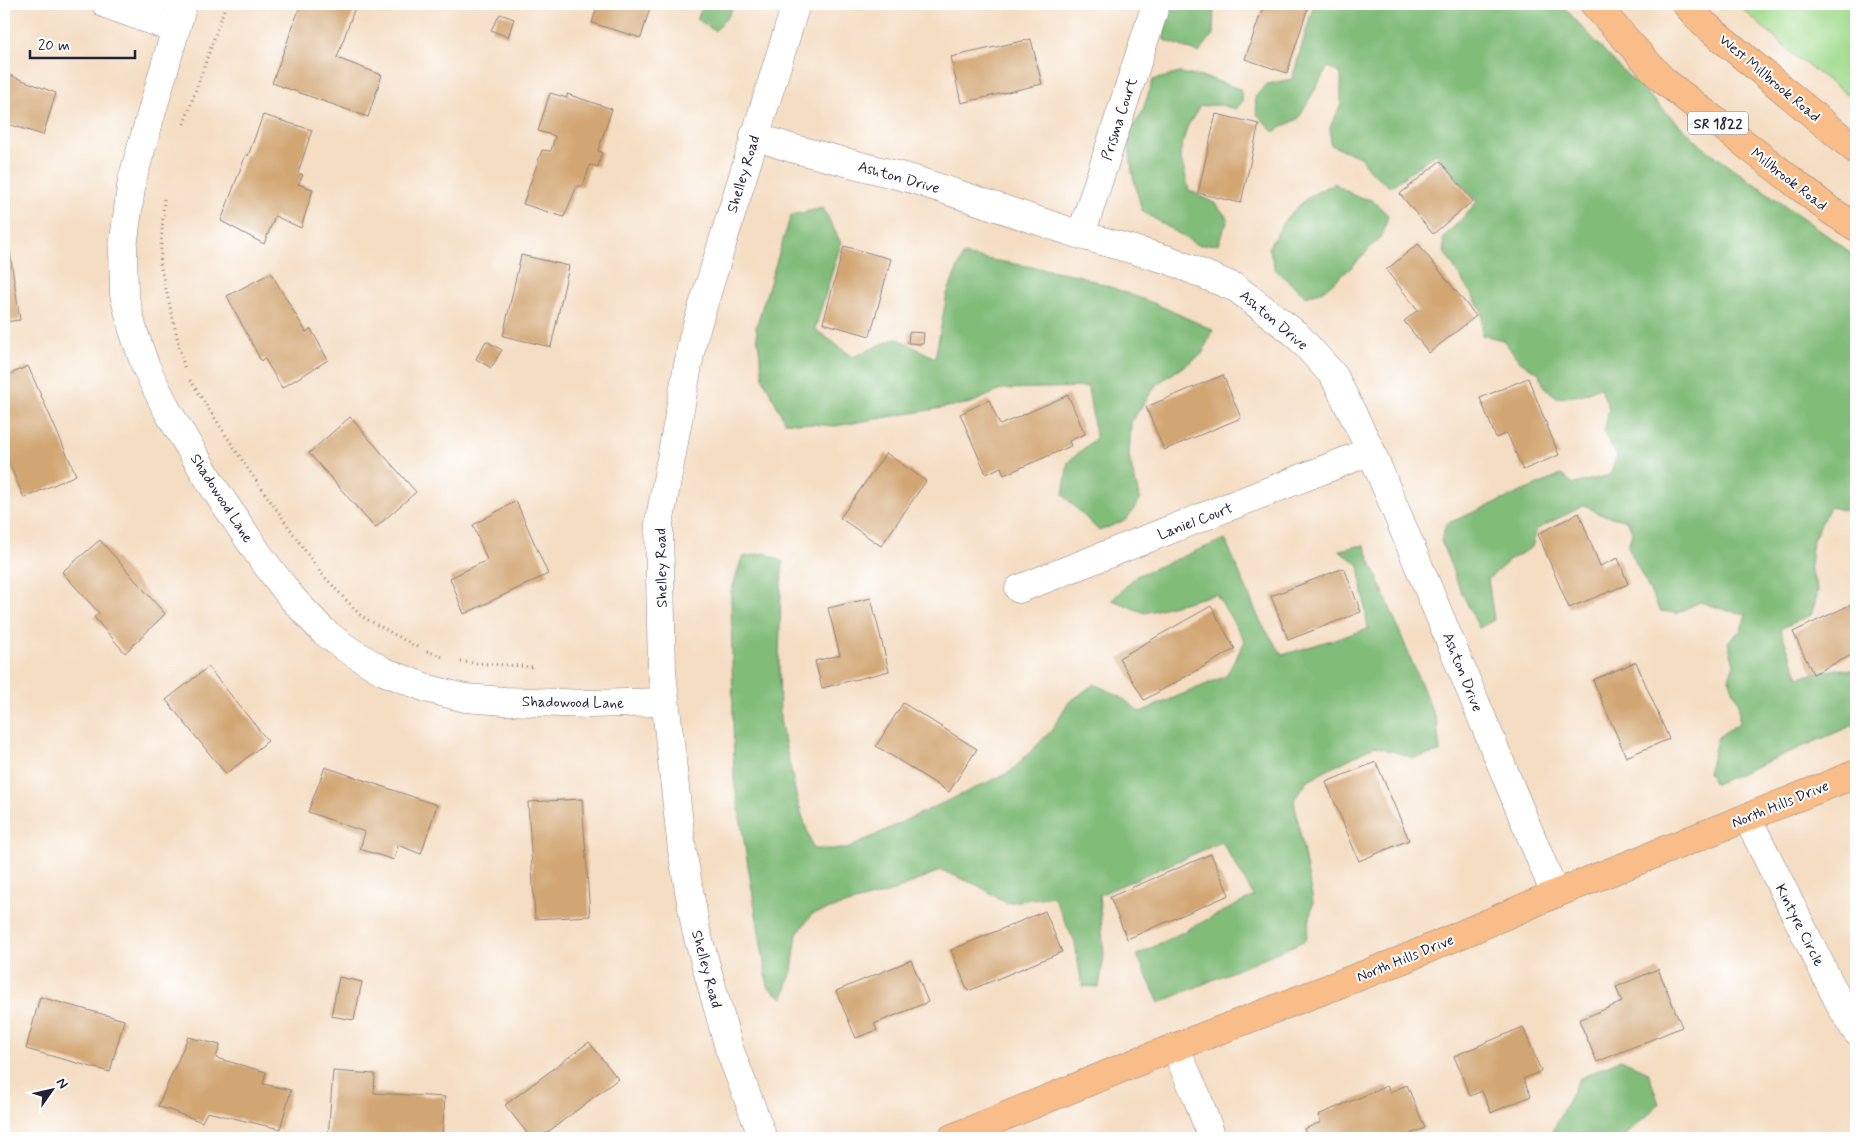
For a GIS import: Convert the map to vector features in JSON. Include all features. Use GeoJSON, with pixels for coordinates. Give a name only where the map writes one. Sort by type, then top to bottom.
{"type":"FeatureCollection","features":[{"type":"Feature","properties":{"kind":"main road","name":"Millbrook Road"},"geometry":{"type":"LineString","coordinates":[[1594,4],[1663,80],[1830,211],[1856,227]]}},
{"type":"Feature","properties":{"kind":"main road","name":"West Millbrook Road"},"geometry":{"type":"LineString","coordinates":[[1686,4],[1703,23],[1856,150]]}},
{"type":"Feature","properties":{"kind":"main road","name":"North Hills Drive"},"geometry":{"type":"LineString","coordinates":[[952,1138],[1174,1047],[1402,960],[1555,894],[1856,774]]}},
{"type":"Feature","properties":{"kind":"street"},"geometry":{"type":"LineString","coordinates":[[106,4],[175,29]]}},
{"type":"Feature","properties":{"kind":"street","name":"Shadowood Lane"},"geometry":{"type":"LineString","coordinates":[[184,4],[175,29],[132,180],[123,247],[124,294],[133,330],[145,365],[167,410],[214,488],[262,559],[292,598],[323,631],[347,649],[383,671],[429,690],[465,698],[504,701],[589,704],[664,702]]}},
{"type":"Feature","properties":{"kind":"street","name":"Shelley Road"},"geometry":{"type":"LineString","coordinates":[[763,1138],[729,1048],[696,930],[682,850],[664,702],[660,524],[693,338],[796,4]]}},
{"type":"Feature","properties":{"kind":"street","name":"Prisma Court"},"geometry":{"type":"LineString","coordinates":[[1081,235],[1156,4]]}},
{"type":"Feature","properties":{"kind":"street","name":"Ashton Drive"},"geometry":{"type":"LineString","coordinates":[[754,136],[791,148],[912,179],[1081,235],[1169,260],[1236,288],[1296,334],[1334,376],[1371,451],[1555,894]]}},
{"type":"Feature","properties":{"kind":"street","name":"Laniel Court"},"geometry":{"type":"LineString","coordinates":[[1018,589],[1371,451]]}},
{"type":"Feature","properties":{"kind":"street","name":"Kintyre Circle"},"geometry":{"type":"LineString","coordinates":[[1747,817],[1842,1008],[1856,1032]]}},
{"type":"Feature","properties":{"kind":"street"},"geometry":{"type":"LineString","coordinates":[[1174,1047],[1212,1138]]}},
{"type":"Feature","properties":{"kind":"path"},"geometry":{"type":"LineString","coordinates":[[182,131],[226,4]]}},
{"type":"Feature","properties":{"kind":"path"},"geometry":{"type":"LineString","coordinates":[[164,196],[160,264],[186,373],[244,463],[320,572],[361,616],[417,648],[448,658]]}},
{"type":"Feature","properties":{"kind":"path"},"geometry":{"type":"LineString","coordinates":[[455,661],[540,668]]}},
{"type":"Feature","properties":{"kind":"green space"},"geometry":{"type":"Polygon","coordinates":[[[704,4],[734,4],[729,15],[715,31],[697,19],[704,4]]]}},
{"type":"Feature","properties":{"kind":"green space"},"geometry":{"type":"Polygon","coordinates":[[[1170,4],[1217,4],[1214,7],[1213,34],[1199,53],[1164,40],[1165,22],[1170,4]]]}},
{"type":"Feature","properties":{"kind":"green space"},"geometry":{"type":"Polygon","coordinates":[[[1314,4],[1561,4],[1620,68],[1703,147],[1856,256],[1856,513],[1830,507],[1813,540],[1810,566],[1818,592],[1811,615],[1780,629],[1799,677],[1836,669],[1856,670],[1856,724],[1715,784],[1708,773],[1718,737],[1739,723],[1739,704],[1729,679],[1734,664],[1728,642],[1741,630],[1746,614],[1700,602],[1677,613],[1660,611],[1628,547],[1632,532],[1628,521],[1599,514],[1585,505],[1537,529],[1532,547],[1510,560],[1488,579],[1494,620],[1479,628],[1460,589],[1441,541],[1446,524],[1561,475],[1574,484],[1610,475],[1617,456],[1604,433],[1609,408],[1600,387],[1581,395],[1558,398],[1544,387],[1539,373],[1520,362],[1503,340],[1482,335],[1482,311],[1444,252],[1443,238],[1477,202],[1436,153],[1390,187],[1370,171],[1360,157],[1331,145],[1330,127],[1341,105],[1341,74],[1328,67],[1298,119],[1273,132],[1257,114],[1255,97],[1267,84],[1292,79],[1314,4]]]}},
{"type":"Feature","properties":{"kind":"green space"},"geometry":{"type":"Polygon","coordinates":[[[1737,4],[1856,4],[1856,101],[1796,57],[1737,4]]]}},
{"type":"Feature","properties":{"kind":"green space"},"geometry":{"type":"Polygon","coordinates":[[[1180,73],[1211,79],[1240,89],[1243,101],[1236,109],[1220,105],[1200,106],[1187,127],[1180,154],[1189,190],[1216,204],[1228,219],[1218,244],[1197,245],[1142,211],[1132,172],[1128,133],[1141,115],[1153,80],[1180,73]]]}},
{"type":"Feature","properties":{"kind":"green space"},"geometry":{"type":"Polygon","coordinates":[[[1334,183],[1355,196],[1372,200],[1388,215],[1383,234],[1353,266],[1324,290],[1306,297],[1275,269],[1269,247],[1286,218],[1308,197],[1334,183]]]}},
{"type":"Feature","properties":{"kind":"green space"},"geometry":{"type":"Polygon","coordinates":[[[823,208],[841,243],[815,329],[853,357],[896,338],[935,358],[947,294],[963,255],[1078,275],[1156,304],[1213,330],[1202,354],[1157,384],[1131,422],[1129,457],[1140,500],[1126,520],[1099,531],[1063,495],[1068,462],[1096,438],[1088,387],[1003,389],[971,403],[835,426],[785,422],[763,378],[756,327],[791,215],[823,208]]]}},
{"type":"Feature","properties":{"kind":"green space"},"geometry":{"type":"Polygon","coordinates":[[[1225,539],[1260,621],[1282,655],[1368,629],[1359,565],[1339,550],[1364,545],[1437,723],[1440,752],[1414,758],[1375,746],[1308,780],[1294,800],[1313,902],[1306,940],[1159,1003],[1137,955],[1254,896],[1222,842],[1099,895],[1104,956],[1099,987],[1082,986],[1075,943],[1053,896],[1006,903],[979,886],[941,870],[894,891],[812,914],[797,934],[792,970],[783,998],[768,987],[734,780],[731,593],[742,557],[765,553],[783,562],[779,664],[780,720],[797,799],[813,849],[847,849],[1010,772],[1051,731],[1068,703],[1094,684],[1121,697],[1140,712],[1226,676],[1245,641],[1216,594],[1145,613],[1112,600],[1136,576],[1225,539]]]}},
{"type":"Feature","properties":{"kind":"green space"},"geometry":{"type":"Polygon","coordinates":[[[1621,1059],[1648,1072],[1659,1104],[1622,1138],[1549,1138],[1579,1079],[1621,1059]]]}},
{"type":"Feature","properties":{"kind":"building"},"geometry":{"type":"Polygon","coordinates":[[[301,4],[356,4],[337,58],[382,75],[368,117],[272,83],[301,4]]]}},
{"type":"Feature","properties":{"kind":"building"},"geometry":{"type":"Polygon","coordinates":[[[598,4],[651,4],[641,38],[592,23],[598,4]]]}},
{"type":"Feature","properties":{"kind":"building"},"geometry":{"type":"Polygon","coordinates":[[[1264,4],[1309,4],[1287,73],[1245,59],[1264,4]]]}},
{"type":"Feature","properties":{"kind":"building"},"geometry":{"type":"Polygon","coordinates":[[[500,14],[514,19],[508,37],[491,30],[500,14]]]}},
{"type":"Feature","properties":{"kind":"building"},"geometry":{"type":"Polygon","coordinates":[[[1031,39],[1042,84],[961,103],[951,57],[1031,39]]]}},
{"type":"Feature","properties":{"kind":"building"},"geometry":{"type":"Polygon","coordinates":[[[4,73],[56,93],[43,135],[4,123],[4,73]]]}},
{"type":"Feature","properties":{"kind":"building"},"geometry":{"type":"Polygon","coordinates":[[[550,93],[567,98],[567,94],[612,109],[598,151],[602,152],[598,167],[590,165],[583,186],[577,186],[564,217],[523,204],[542,150],[551,151],[555,136],[538,131],[550,93]]]}},
{"type":"Feature","properties":{"kind":"building"},"geometry":{"type":"Polygon","coordinates":[[[1216,114],[1259,124],[1241,203],[1198,193],[1216,114]]]}},
{"type":"Feature","properties":{"kind":"building"},"geometry":{"type":"Polygon","coordinates":[[[263,115],[312,130],[298,173],[303,175],[298,184],[313,189],[301,228],[275,216],[264,244],[221,221],[263,115]]]}},
{"type":"Feature","properties":{"kind":"building"},"geometry":{"type":"Polygon","coordinates":[[[1440,161],[1473,201],[1433,234],[1400,194],[1440,161]]]}},
{"type":"Feature","properties":{"kind":"building"},"geometry":{"type":"Polygon","coordinates":[[[4,226],[6,226],[20,320],[4,322],[4,226]]]}},
{"type":"Feature","properties":{"kind":"building"},"geometry":{"type":"Polygon","coordinates":[[[1418,244],[1476,316],[1429,353],[1404,321],[1418,310],[1386,270],[1418,244]]]}},
{"type":"Feature","properties":{"kind":"building"},"geometry":{"type":"Polygon","coordinates":[[[844,246],[891,259],[870,336],[823,323],[844,246]]]}},
{"type":"Feature","properties":{"kind":"building"},"geometry":{"type":"Polygon","coordinates":[[[521,255],[569,266],[551,347],[503,336],[521,255]]]}},
{"type":"Feature","properties":{"kind":"building"},"geometry":{"type":"Polygon","coordinates":[[[271,273],[306,332],[311,329],[328,360],[282,388],[264,358],[261,361],[227,296],[271,273]]]}},
{"type":"Feature","properties":{"kind":"building"},"geometry":{"type":"Polygon","coordinates":[[[909,332],[924,333],[923,344],[908,343],[909,332]]]}},
{"type":"Feature","properties":{"kind":"building"},"geometry":{"type":"Polygon","coordinates":[[[486,341],[502,350],[491,368],[476,359],[486,341]]]}},
{"type":"Feature","properties":{"kind":"building"},"geometry":{"type":"Polygon","coordinates":[[[28,366],[76,475],[24,498],[4,452],[4,377],[28,366]]]}},
{"type":"Feature","properties":{"kind":"building"},"geometry":{"type":"Polygon","coordinates":[[[1223,375],[1241,418],[1164,450],[1146,407],[1223,375]]]}},
{"type":"Feature","properties":{"kind":"building"},"geometry":{"type":"Polygon","coordinates":[[[1528,378],[1559,455],[1523,470],[1507,433],[1496,438],[1480,398],[1528,378]]]}},
{"type":"Feature","properties":{"kind":"building"},"geometry":{"type":"Polygon","coordinates":[[[1068,395],[1085,434],[1069,441],[1071,446],[1004,475],[1001,467],[986,474],[960,414],[989,400],[1000,425],[1068,395]]]}},
{"type":"Feature","properties":{"kind":"building"},"geometry":{"type":"Polygon","coordinates":[[[350,417],[416,492],[375,528],[309,453],[350,417]]]}},
{"type":"Feature","properties":{"kind":"building"},"geometry":{"type":"Polygon","coordinates":[[[886,453],[926,481],[881,546],[840,518],[886,453]]]}},
{"type":"Feature","properties":{"kind":"building"},"geometry":{"type":"Polygon","coordinates":[[[516,501],[548,574],[464,614],[450,578],[487,560],[473,525],[516,501]]]}},
{"type":"Feature","properties":{"kind":"building"},"geometry":{"type":"Polygon","coordinates":[[[1579,513],[1600,566],[1618,558],[1628,584],[1569,608],[1538,534],[1579,513]]]}},
{"type":"Feature","properties":{"kind":"building"},"geometry":{"type":"Polygon","coordinates":[[[100,540],[165,614],[125,653],[94,617],[99,613],[62,572],[100,540]]]}},
{"type":"Feature","properties":{"kind":"building"},"geometry":{"type":"Polygon","coordinates":[[[1344,568],[1361,612],[1288,640],[1271,596],[1344,568]]]}},
{"type":"Feature","properties":{"kind":"building"},"geometry":{"type":"Polygon","coordinates":[[[871,598],[889,671],[822,688],[815,661],[840,655],[828,608],[871,598]]]}},
{"type":"Feature","properties":{"kind":"building"},"geometry":{"type":"Polygon","coordinates":[[[1856,602],[1856,653],[1813,674],[1793,632],[1856,602]]]}},
{"type":"Feature","properties":{"kind":"building"},"geometry":{"type":"Polygon","coordinates":[[[1211,606],[1235,649],[1144,700],[1119,658],[1211,606]]]}},
{"type":"Feature","properties":{"kind":"building"},"geometry":{"type":"Polygon","coordinates":[[[1636,662],[1669,739],[1626,757],[1593,680],[1636,662]]]}},
{"type":"Feature","properties":{"kind":"building"},"geometry":{"type":"Polygon","coordinates":[[[208,667],[268,741],[226,774],[166,700],[208,667]]]}},
{"type":"Feature","properties":{"kind":"building"},"geometry":{"type":"Polygon","coordinates":[[[903,703],[977,749],[949,792],[876,746],[903,703]]]}},
{"type":"Feature","properties":{"kind":"building"},"geometry":{"type":"Polygon","coordinates":[[[1376,762],[1409,840],[1359,861],[1326,782],[1376,762]]]}},
{"type":"Feature","properties":{"kind":"building"},"geometry":{"type":"Polygon","coordinates":[[[325,767],[437,805],[421,854],[398,845],[394,860],[360,849],[365,832],[308,812],[325,767]]]}},
{"type":"Feature","properties":{"kind":"building"},"geometry":{"type":"Polygon","coordinates":[[[582,799],[590,916],[535,919],[528,802],[582,799]]]}},
{"type":"Feature","properties":{"kind":"building"},"geometry":{"type":"Polygon","coordinates":[[[1211,854],[1229,895],[1127,939],[1110,897],[1211,854]]]}},
{"type":"Feature","properties":{"kind":"building"},"geometry":{"type":"Polygon","coordinates":[[[1045,911],[1062,952],[968,991],[951,950],[1045,911]]]}},
{"type":"Feature","properties":{"kind":"building"},"geometry":{"type":"Polygon","coordinates":[[[911,960],[928,1002],[874,1024],[877,1030],[856,1038],[836,991],[911,960]]]}},
{"type":"Feature","properties":{"kind":"building"},"geometry":{"type":"Polygon","coordinates":[[[1658,969],[1682,1027],[1597,1062],[1579,1020],[1622,1002],[1616,987],[1658,969]]]}},
{"type":"Feature","properties":{"kind":"building"},"geometry":{"type":"Polygon","coordinates":[[[339,977],[362,982],[354,1020],[331,1016],[339,977]]]}},
{"type":"Feature","properties":{"kind":"building"},"geometry":{"type":"Polygon","coordinates":[[[40,997],[124,1020],[110,1072],[26,1049],[40,997]]]}},
{"type":"Feature","properties":{"kind":"building"},"geometry":{"type":"Polygon","coordinates":[[[1523,1027],[1541,1071],[1523,1079],[1531,1096],[1491,1113],[1482,1091],[1470,1096],[1454,1056],[1523,1027]]]}},
{"type":"Feature","properties":{"kind":"building"},"geometry":{"type":"Polygon","coordinates":[[[188,1037],[220,1045],[216,1058],[266,1072],[263,1084],[291,1090],[280,1129],[207,1112],[202,1122],[158,1106],[188,1037]]]}},
{"type":"Feature","properties":{"kind":"building"},"geometry":{"type":"Polygon","coordinates":[[[589,1042],[618,1079],[540,1138],[531,1138],[505,1105],[589,1042]]]}},
{"type":"Feature","properties":{"kind":"building"},"geometry":{"type":"Polygon","coordinates":[[[333,1071],[375,1074],[374,1093],[445,1097],[442,1138],[328,1138],[333,1071]]]}},
{"type":"Feature","properties":{"kind":"building"},"geometry":{"type":"Polygon","coordinates":[[[1407,1085],[1425,1128],[1401,1138],[1308,1138],[1304,1129],[1321,1122],[1318,1115],[1387,1086],[1390,1092],[1407,1085]]]}}]}
